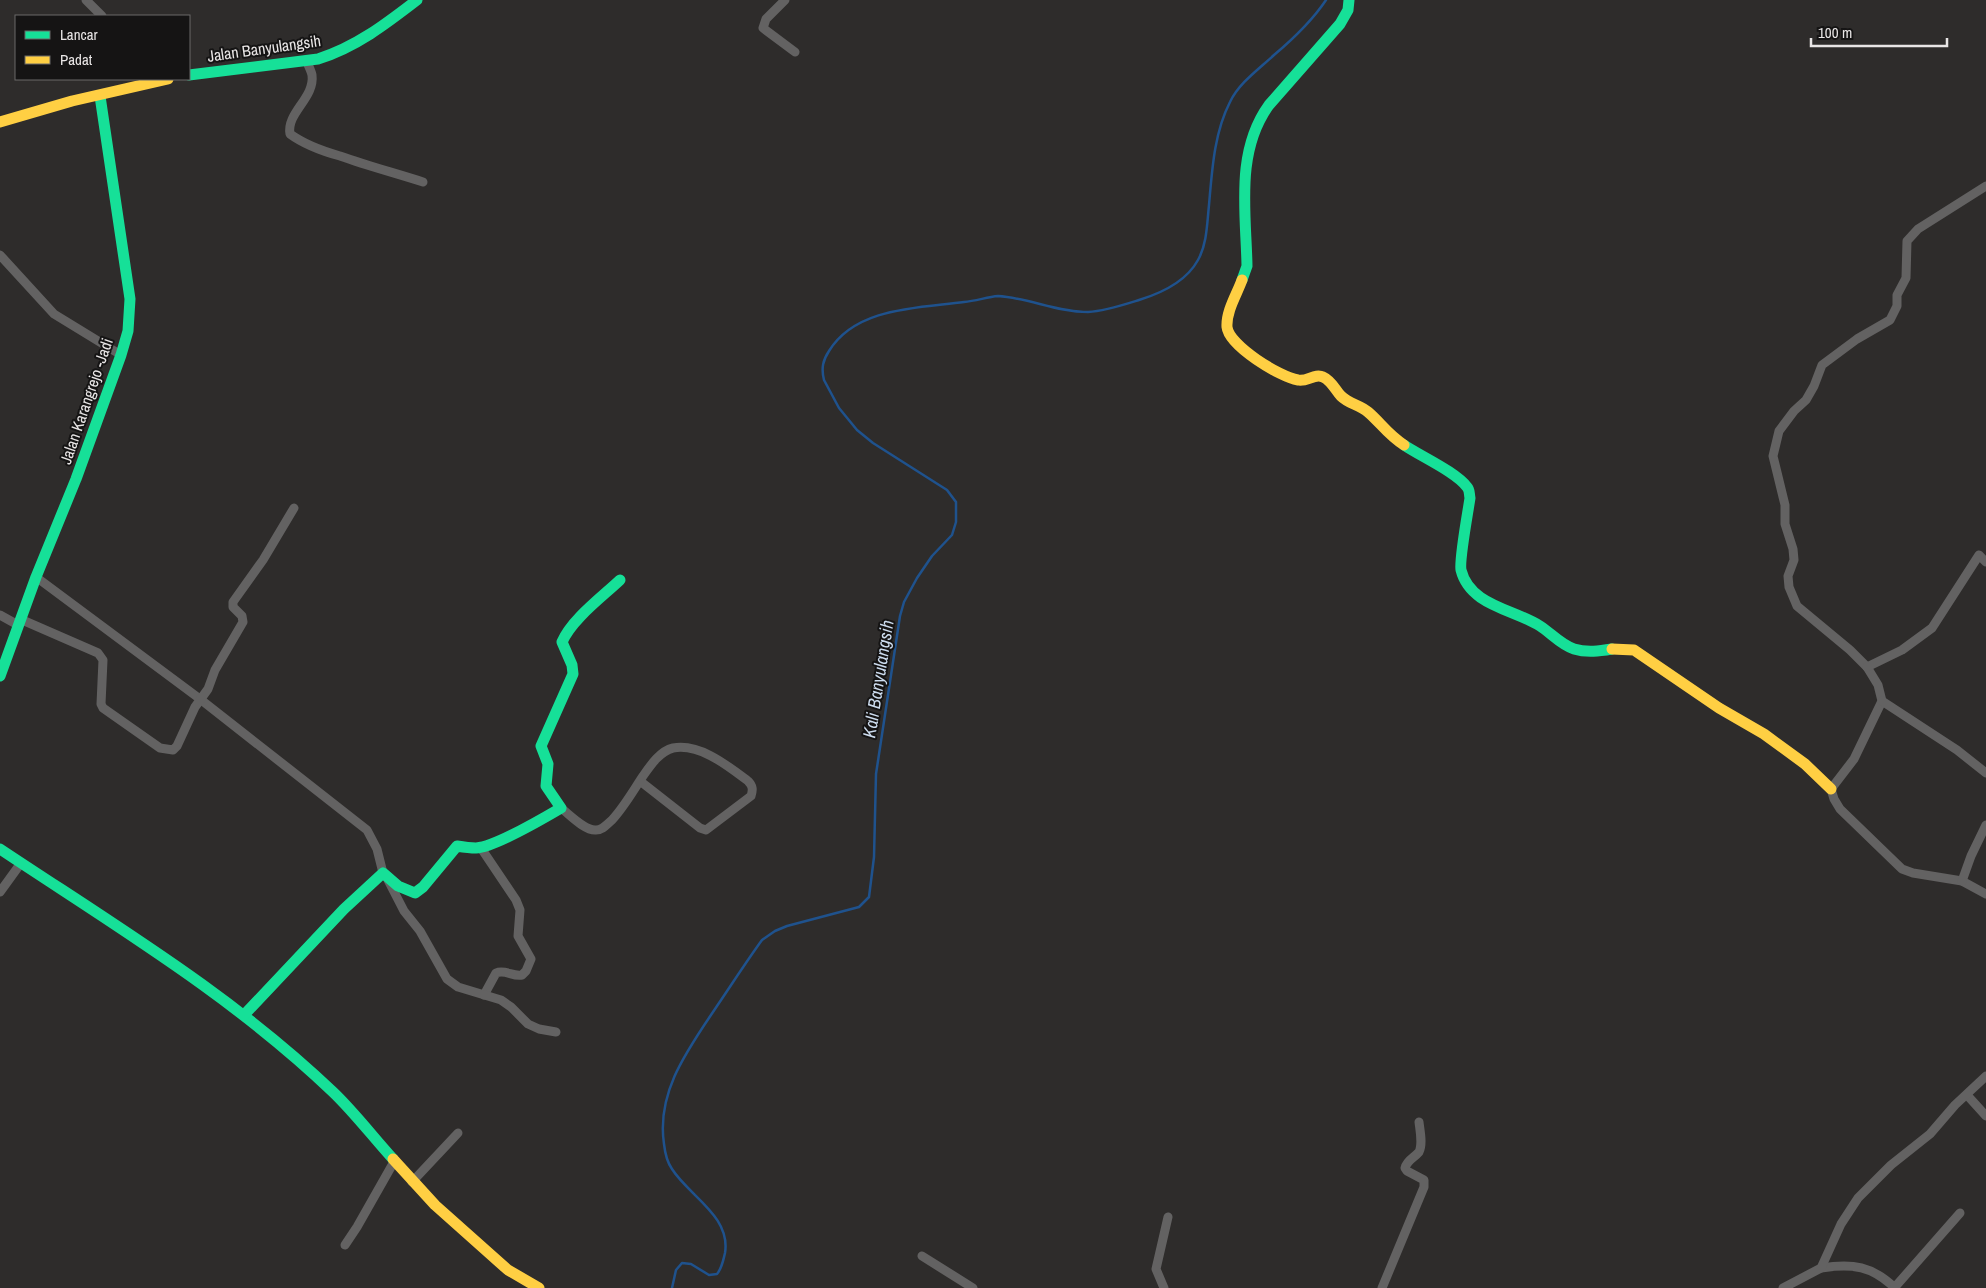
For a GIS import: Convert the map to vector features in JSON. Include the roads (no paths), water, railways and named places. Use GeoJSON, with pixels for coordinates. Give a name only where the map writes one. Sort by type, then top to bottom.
{"type":"FeatureCollection","features":[{"type":"Feature","properties":{"kind":"street"},"geometry":{"type":"LineString","coordinates":[[86,0],[101,15]]}},
{"type":"Feature","properties":{"kind":"street","name":"Jalan Banyulangsih"},"geometry":{"type":"LineString","coordinates":[[190,75],[331,55],[350,47],[389,22],[417,0]]}},
{"type":"Feature","properties":{"kind":"street"},"geometry":{"type":"LineString","coordinates":[[785,0],[766,19],[763,28],[795,52]]}},
{"type":"Feature","properties":{"kind":"street"},"geometry":{"type":"LineString","coordinates":[[1349,0],[1348,13],[1313,57],[1261,115],[1253,132],[1243,200],[1247,266],[1232,305],[1227,325],[1229,335],[1236,343],[1284,375],[1299,381],[1317,376],[1330,380],[1341,396],[1347,401],[1364,408],[1389,435],[1466,485],[1470,490],[1470,498],[1461,569],[1472,591],[1485,602],[1540,626],[1554,638],[1576,650],[1595,652],[1621,647],[1639,652],[1719,708],[1764,734],[1805,764],[1831,789],[1834,800],[1840,809],[1902,869],[1913,873],[1962,881],[1986,894]]}},
{"type":"Feature","properties":{"kind":"street"},"geometry":{"type":"LineString","coordinates":[[306,60],[312,74],[312,83],[309,92],[291,121],[290,134],[314,147],[363,165],[423,182]]}},
{"type":"Feature","properties":{"kind":"street"},"geometry":{"type":"LineString","coordinates":[[0,122],[72,101],[100,96],[157,80]]}},
{"type":"Feature","properties":{"kind":"street","name":"Jalan Karangrejo -Jadi"},"geometry":{"type":"LineString","coordinates":[[0,676],[36,577],[76,479],[128,331],[130,299],[100,96]]}},
{"type":"Feature","properties":{"kind":"street"},"geometry":{"type":"LineString","coordinates":[[1831,789],[1854,759],[1882,701],[1878,685],[1867,667],[1850,650],[1797,606],[1789,587],[1788,576],[1794,560],[1793,549],[1785,524],[1785,505],[1773,456],[1775,442],[1779,431],[1794,410],[1806,400],[1822,365],[1857,339],[1890,320],[1896,306],[1897,295],[1906,278],[1907,241],[1911,235],[1986,186]]}},
{"type":"Feature","properties":{"kind":"street"},"geometry":{"type":"LineString","coordinates":[[0,255],[54,314],[121,355]]}},
{"type":"Feature","properties":{"kind":"street"},"geometry":{"type":"LineString","coordinates":[[0,615],[98,653],[103,660],[100,704],[160,748],[173,750],[177,746],[200,699],[208,689],[215,670],[242,622],[242,616],[233,607],[233,602],[263,560],[294,508]]}},
{"type":"Feature","properties":{"kind":"street"},"geometry":{"type":"LineString","coordinates":[[1867,667],[1902,650],[1932,628],[1979,555],[1986,562]]}},
{"type":"Feature","properties":{"kind":"street"},"geometry":{"type":"LineString","coordinates":[[36,577],[200,699],[367,830],[377,849],[385,875],[404,911],[420,931],[448,979],[458,987],[501,1000],[528,1024],[539,1029],[556,1032]]}},
{"type":"Feature","properties":{"kind":"street"},"geometry":{"type":"LineString","coordinates":[[620,580],[563,638],[562,644],[573,668],[573,674],[541,746],[548,764],[546,786],[561,808],[588,828],[594,830],[602,829],[615,816],[640,780],[657,758],[672,748],[686,748],[702,752],[737,772],[752,785],[752,790],[751,796],[706,830],[700,828],[640,780]]}},
{"type":"Feature","properties":{"kind":"street"},"geometry":{"type":"LineString","coordinates":[[1882,701],[1957,750],[1986,773]]}},
{"type":"Feature","properties":{"kind":"street"},"geometry":{"type":"LineString","coordinates":[[385,875],[410,892],[415,893],[459,845],[481,848],[540,821],[561,808]]}},
{"type":"Feature","properties":{"kind":"street"},"geometry":{"type":"LineString","coordinates":[[1962,881],[1971,856],[1986,825]]}},
{"type":"Feature","properties":{"kind":"street"},"geometry":{"type":"LineString","coordinates":[[481,848],[516,900],[520,910],[518,936],[530,959],[528,968],[522,975],[513,975],[502,971],[496,973],[484,995]]}},
{"type":"Feature","properties":{"kind":"street"},"geometry":{"type":"LineString","coordinates":[[0,849],[196,979],[244,1015],[334,1093],[412,1182],[435,1205],[508,1270],[539,1288]]}},
{"type":"Feature","properties":{"kind":"street"},"geometry":{"type":"LineString","coordinates":[[0,892],[21,863]]}},
{"type":"Feature","properties":{"kind":"street"},"geometry":{"type":"LineString","coordinates":[[244,1015],[344,909],[385,875]]}},
{"type":"Feature","properties":{"kind":"street"},"geometry":{"type":"LineString","coordinates":[[1821,1268],[1841,1224],[1858,1198],[1891,1165],[1930,1134],[1955,1105],[1986,1076]]}},
{"type":"Feature","properties":{"kind":"street"},"geometry":{"type":"LineString","coordinates":[[1967,1095],[1986,1116]]}},
{"type":"Feature","properties":{"kind":"street"},"geometry":{"type":"LineString","coordinates":[[1382,1288],[1424,1187],[1424,1180],[1404,1168],[1419,1151],[1421,1143],[1419,1122]]}},
{"type":"Feature","properties":{"kind":"street"},"geometry":{"type":"LineString","coordinates":[[412,1182],[458,1134]]}},
{"type":"Feature","properties":{"kind":"street"},"geometry":{"type":"LineString","coordinates":[[344,1245],[357,1226],[394,1160]]}},
{"type":"Feature","properties":{"kind":"street"},"geometry":{"type":"LineString","coordinates":[[1783,1288],[1821,1268],[1839,1265],[1858,1266],[1875,1272],[1895,1288],[1960,1213]]}},
{"type":"Feature","properties":{"kind":"street"},"geometry":{"type":"LineString","coordinates":[[1164,1288],[1156,1269],[1168,1217]]}},
{"type":"Feature","properties":{"kind":"street"},"geometry":{"type":"LineString","coordinates":[[922,1256],[974,1288]]}},
{"type":"Feature","properties":{"kind":"waterway","name":"Kali Banyulangsih"},"geometry":{"type":"LineString","coordinates":[[672,1288],[676,1270],[682,1263],[691,1264],[709,1275],[717,1274],[725,1253],[725,1240],[722,1228],[715,1217],[679,1179],[668,1160],[664,1147],[663,1125],[665,1106],[670,1088],[686,1054],[762,940],[775,931],[787,926],[859,907],[869,897],[874,857],[876,774],[900,616],[904,602],[917,578],[932,556],[952,535],[956,522],[956,502],[947,490],[873,443],[857,430],[839,408],[823,376],[824,361],[827,354],[841,337],[855,326],[890,312],[998,296],[1021,299],[1065,310],[1088,312],[1114,308],[1148,297],[1173,286],[1187,275],[1201,254],[1207,227],[1217,139],[1230,102],[1244,82],[1288,43],[1315,15],[1326,0]]}}]}
